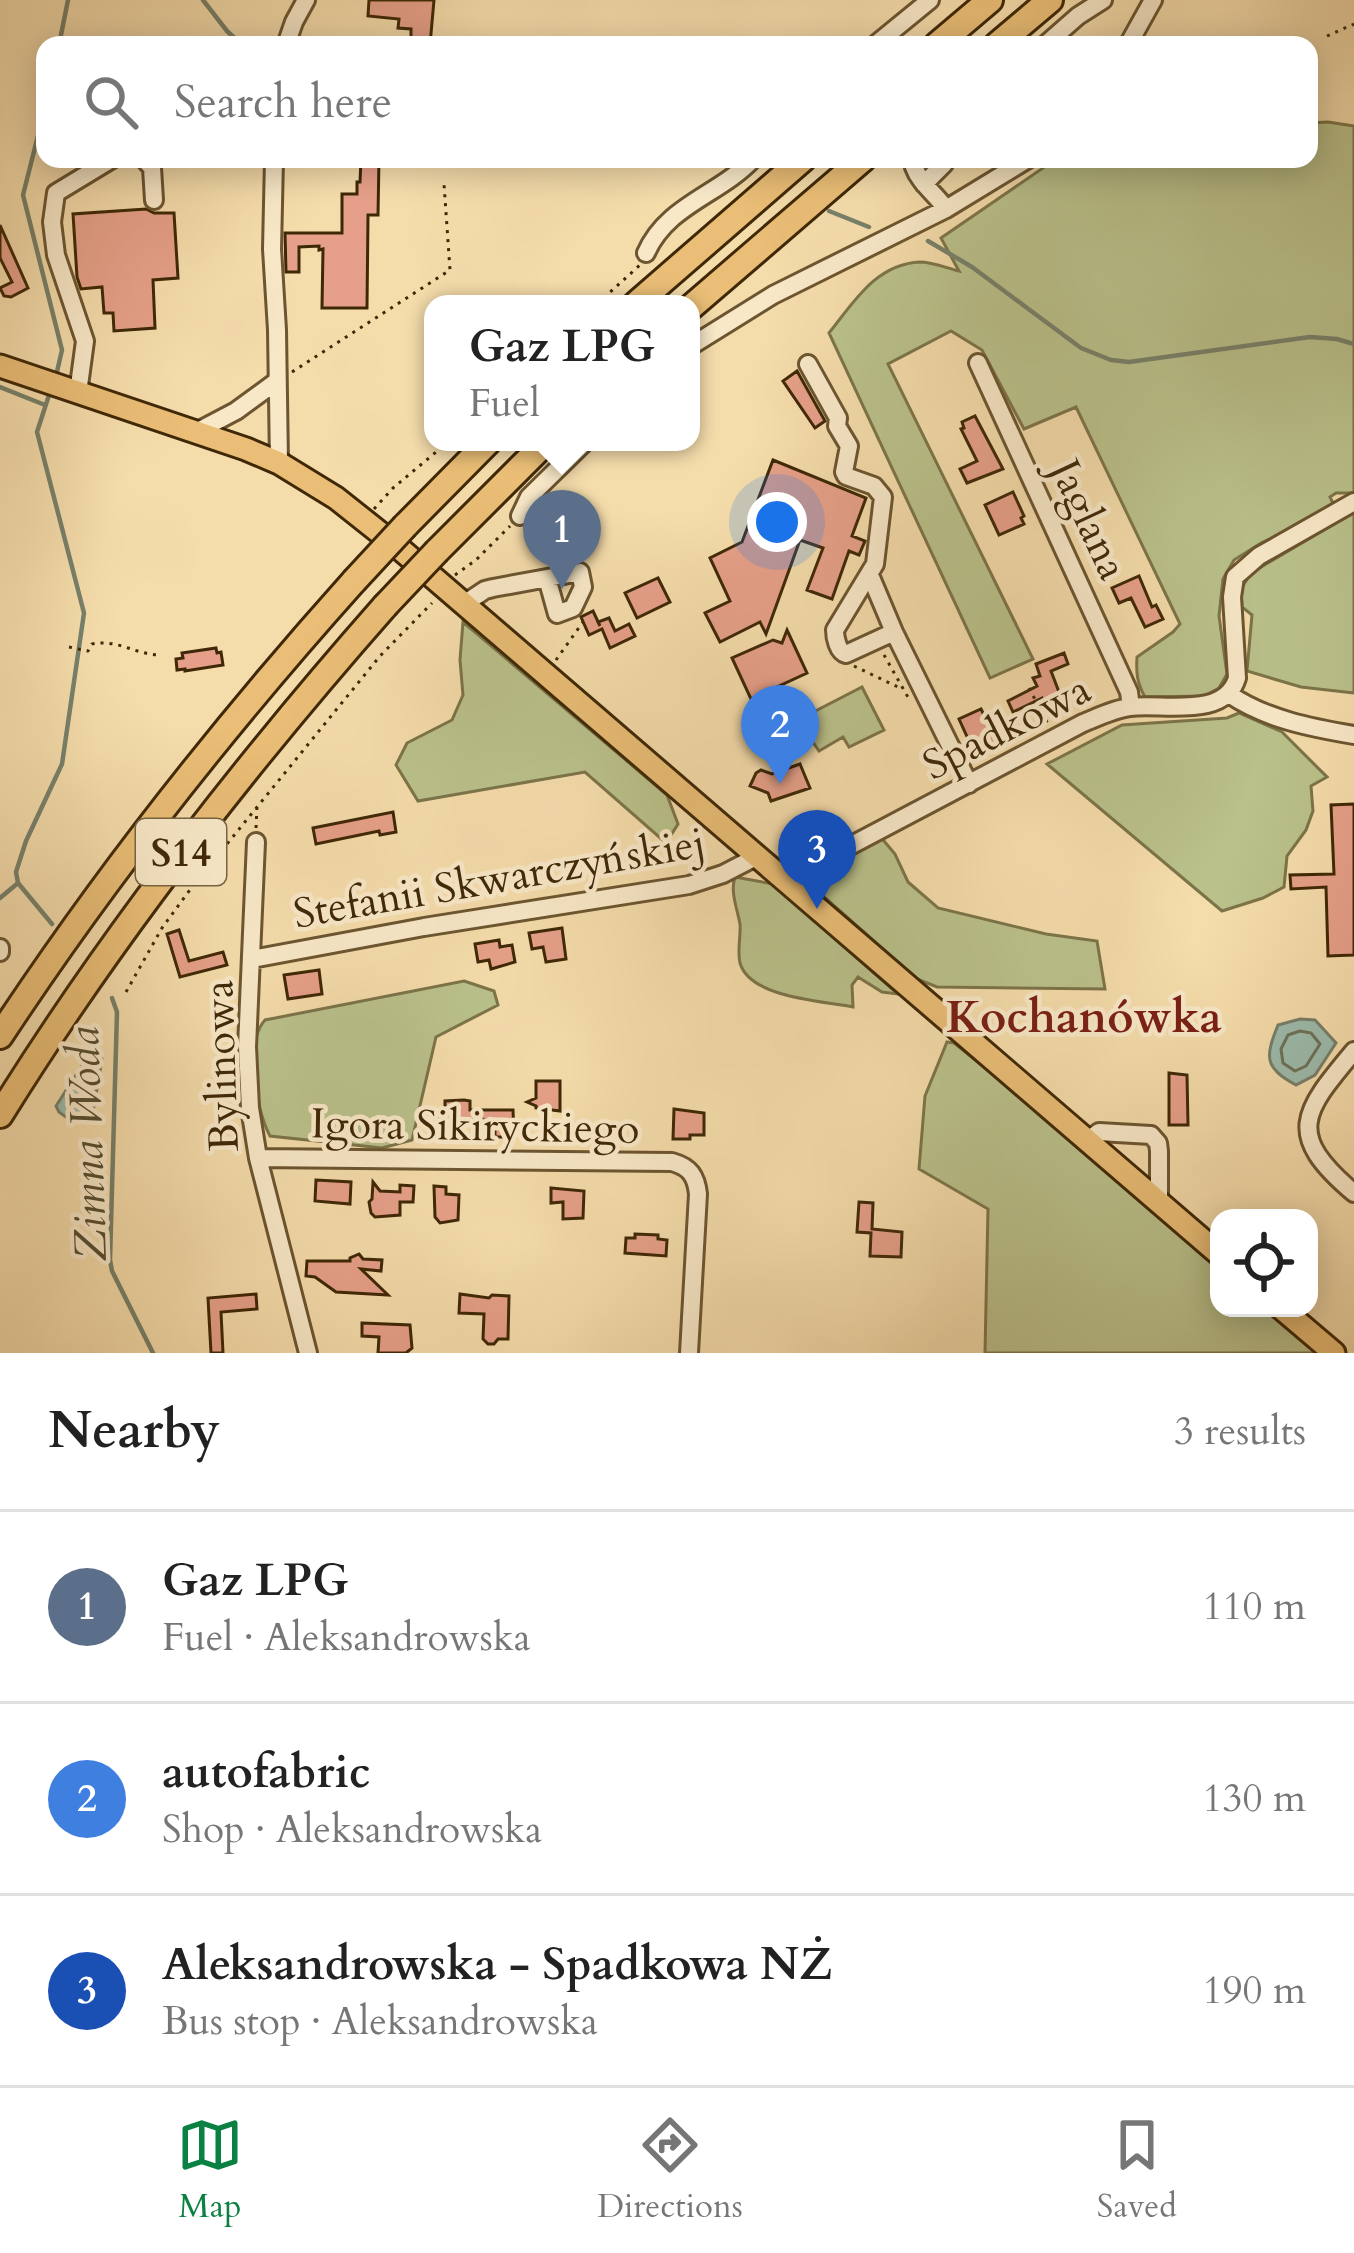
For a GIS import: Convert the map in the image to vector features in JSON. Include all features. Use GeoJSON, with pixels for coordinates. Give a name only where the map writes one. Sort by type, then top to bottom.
{"type":"FeatureCollection","features":[{"type":"Feature","properties":{"kind":"highway"},"geometry":{"type":"LineString","coordinates":[[948,36],[990,0]]}},
{"type":"Feature","properties":{"kind":"highway"},"geometry":{"type":"LineString","coordinates":[[1008,36],[1050,0]]}},
{"type":"Feature","properties":{"kind":"highway"},"geometry":{"type":"LineString","coordinates":[[646,295],[793,168]]}},
{"type":"Feature","properties":{"kind":"highway"},"geometry":{"type":"LineString","coordinates":[[700,299],[853,168]]}},
{"type":"Feature","properties":{"kind":"highway","name":"S14"},"geometry":{"type":"LineString","coordinates":[[0,1036],[162,810],[285,658],[479,451]]}},
{"type":"Feature","properties":{"kind":"highway","name":"S14"},"geometry":{"type":"LineString","coordinates":[[0,1115],[57,1023],[152,890],[296,707],[385,606],[537,451]]}},
{"type":"Feature","properties":{"kind":"main road"},"geometry":{"type":"LineString","coordinates":[[0,367],[196,432],[308,478],[451,593],[1210,1247]]}},
{"type":"Feature","properties":{"kind":"main road"},"geometry":{"type":"LineString","coordinates":[[1292,1317],[1334,1353]]}},
{"type":"Feature","properties":{"kind":"street"},"geometry":{"type":"LineString","coordinates":[[289,36],[306,0]]}},
{"type":"Feature","properties":{"kind":"street"},"geometry":{"type":"LineString","coordinates":[[885,36],[930,0]]}},
{"type":"Feature","properties":{"kind":"street"},"geometry":{"type":"LineString","coordinates":[[1055,36],[1102,0]]}},
{"type":"Feature","properties":{"kind":"street"},"geometry":{"type":"LineString","coordinates":[[1133,36],[1153,0]]}},
{"type":"Feature","properties":{"kind":"street"},"geometry":{"type":"LineString","coordinates":[[73,391],[85,341],[56,254],[52,222],[56,193],[97,168]]}},
{"type":"Feature","properties":{"kind":"street"},"geometry":{"type":"LineString","coordinates":[[152,168],[154,200]]}},
{"type":"Feature","properties":{"kind":"street"},"geometry":{"type":"LineString","coordinates":[[274,168],[279,463]]}},
{"type":"Feature","properties":{"kind":"street"},"geometry":{"type":"LineString","coordinates":[[646,254],[655,235],[682,210],[743,168]]}},
{"type":"Feature","properties":{"kind":"street"},"geometry":{"type":"LineString","coordinates":[[914,168],[946,209]]}},
{"type":"Feature","properties":{"kind":"street"},"geometry":{"type":"LineString","coordinates":[[924,184],[940,168]]}},
{"type":"Feature","properties":{"kind":"street"},"geometry":{"type":"LineString","coordinates":[[700,340],[773,295],[946,209],[1013,168]]}},
{"type":"Feature","properties":{"kind":"street","name":"Jaglana"},"geometry":{"type":"LineString","coordinates":[[978,363],[1129,692],[1131,707]]}},
{"type":"Feature","properties":{"kind":"street"},"geometry":{"type":"LineString","coordinates":[[808,364],[849,446],[846,476],[874,486],[883,497],[875,564],[835,630],[841,650],[847,654],[894,632]]}},
{"type":"Feature","properties":{"kind":"street"},"geometry":{"type":"LineString","coordinates":[[196,432],[277,381]]}},
{"type":"Feature","properties":{"kind":"street"},"geometry":{"type":"LineString","coordinates":[[520,516],[529,497],[576,451]]}},
{"type":"Feature","properties":{"kind":"street"},"geometry":{"type":"LineString","coordinates":[[1354,502],[1259,556],[1235,577],[1237,677],[1229,694],[1243,704],[1310,728],[1354,735]]}},
{"type":"Feature","properties":{"kind":"street"},"geometry":{"type":"LineString","coordinates":[[870,575],[969,784]]}},
{"type":"Feature","properties":{"kind":"street"},"geometry":{"type":"LineString","coordinates":[[451,593],[547,578]]}},
{"type":"Feature","properties":{"kind":"street","name":"Spadkowa"},"geometry":{"type":"LineString","coordinates":[[787,884],[812,866],[1083,723],[1131,707],[1204,705],[1229,694]]}},
{"type":"Feature","properties":{"kind":"street","name":"Bylinowa"},"geometry":{"type":"LineString","coordinates":[[256,842],[247,1047],[250,1108],[258,1158],[308,1353]]}},
{"type":"Feature","properties":{"kind":"street","name":"Stefanii Skwarczyńskiej"},"geometry":{"type":"LineString","coordinates":[[252,959],[689,885],[756,857]]}},
{"type":"Feature","properties":{"kind":"street"},"geometry":{"type":"LineString","coordinates":[[1354,1051],[1318,1095],[1309,1126],[1320,1161],[1354,1193]]}},
{"type":"Feature","properties":{"kind":"street"},"geometry":{"type":"LineString","coordinates":[[1087,1141],[1099,1132],[1151,1135],[1158,1143],[1159,1203]]}},
{"type":"Feature","properties":{"kind":"street","name":"Igora Sikiryckiego"},"geometry":{"type":"LineString","coordinates":[[258,1158],[672,1162],[690,1170],[698,1194],[688,1353]]}},
{"type":"Feature","properties":{"kind":"path"},"geometry":{"type":"LineString","coordinates":[[1328,36],[1354,24]]}},
{"type":"Feature","properties":{"kind":"path"},"geometry":{"type":"LineString","coordinates":[[277,381],[450,270],[445,184]]}},
{"type":"Feature","properties":{"kind":"path"},"geometry":{"type":"LineString","coordinates":[[607,295],[640,267],[646,254]]}},
{"type":"Feature","properties":{"kind":"path"},"geometry":{"type":"LineString","coordinates":[[364,519],[392,488],[437,451]]}},
{"type":"Feature","properties":{"kind":"path"},"geometry":{"type":"LineString","coordinates":[[126,992],[174,910],[380,656],[416,617],[451,593],[520,516]]}},
{"type":"Feature","properties":{"kind":"path"},"geometry":{"type":"LineString","coordinates":[[545,675],[584,622]]}},
{"type":"Feature","properties":{"kind":"path"},"geometry":{"type":"LineString","coordinates":[[69,647],[88,651],[92,644],[107,641],[159,656]]}},
{"type":"Feature","properties":{"kind":"path"},"geometry":{"type":"LineString","coordinates":[[839,658],[902,688]]}},
{"type":"Feature","properties":{"kind":"path"},"geometry":{"type":"LineString","coordinates":[[1029,688],[1054,737]]}},
{"type":"Feature","properties":{"kind":"path"},"geometry":{"type":"LineString","coordinates":[[256,842],[257,806]]}},
{"type":"Feature","properties":{"kind":"green space"},"geometry":{"type":"Polygon","coordinates":[[[1318,123],[1354,126],[1354,493],[1336,493],[1320,516],[1234,560],[1223,579],[1219,616],[1227,674],[1219,688],[1204,696],[1145,697],[1142,692],[1137,657],[1180,624],[1076,407],[1024,429],[982,350],[951,331],[888,364],[1033,659],[990,678],[829,333],[857,297],[891,270],[920,262],[959,271],[941,238],[1043,168],[1318,168],[1318,123]]]}},
{"type":"Feature","properties":{"kind":"green space"},"geometry":{"type":"Polygon","coordinates":[[[1354,512],[1354,693],[1301,687],[1247,671],[1252,615],[1242,607],[1241,589],[1251,573],[1354,512]]]}},
{"type":"Feature","properties":{"kind":"green space"},"geometry":{"type":"Polygon","coordinates":[[[463,622],[667,795],[678,824],[666,843],[585,772],[418,801],[396,765],[407,743],[452,720],[463,695],[463,622]]]}},
{"type":"Feature","properties":{"kind":"green space"},"geometry":{"type":"Polygon","coordinates":[[[862,687],[884,730],[849,747],[843,737],[819,751],[798,720],[862,687]]]}},
{"type":"Feature","properties":{"kind":"green space"},"geometry":{"type":"Polygon","coordinates":[[[1239,713],[1282,732],[1327,777],[1311,786],[1313,811],[1287,856],[1284,887],[1222,911],[1047,764],[1122,725],[1227,718],[1239,713]]]}},
{"type":"Feature","properties":{"kind":"green space"},"geometry":{"type":"Polygon","coordinates":[[[879,835],[895,854],[908,882],[938,908],[1097,941],[1105,989],[937,987],[917,979],[811,885],[815,871],[879,835]]]}},
{"type":"Feature","properties":{"kind":"green space"},"geometry":{"type":"Polygon","coordinates":[[[735,877],[773,884],[898,994],[882,992],[858,977],[852,985],[853,1007],[789,996],[758,984],[740,963],[735,877]]]}},
{"type":"Feature","properties":{"kind":"green space"},"geometry":{"type":"Polygon","coordinates":[[[464,981],[494,991],[498,1005],[436,1037],[412,1140],[382,1148],[270,1136],[254,1077],[255,1044],[265,1020],[464,981]]]}},
{"type":"Feature","properties":{"kind":"green space"},"geometry":{"type":"Polygon","coordinates":[[[947,1042],[954,1043],[1210,1256],[1210,1317],[1281,1317],[1323,1353],[985,1353],[988,1209],[919,1169],[925,1096],[947,1042]]]}},
{"type":"Feature","properties":{"kind":"water"},"geometry":{"type":"Polygon","coordinates":[[[1315,1020],[1336,1043],[1315,1075],[1296,1085],[1278,1073],[1270,1054],[1278,1025],[1315,1020]]]}},
{"type":"Feature","properties":{"kind":"water"},"geometry":{"type":"Polygon","coordinates":[[[95,1050],[102,1059],[93,1112],[88,1118],[70,1120],[56,1106],[95,1050]]]}},
{"type":"Feature","properties":{"kind":"building"},"geometry":{"type":"Polygon","coordinates":[[[369,0],[434,0],[431,36],[411,36],[411,29],[398,28],[399,19],[368,16],[369,0]]]}},
{"type":"Feature","properties":{"kind":"building"},"geometry":{"type":"Polygon","coordinates":[[[361,168],[379,168],[378,215],[368,215],[367,308],[322,308],[323,249],[299,247],[299,272],[286,272],[285,233],[342,233],[342,194],[357,194],[361,168]]]}},
{"type":"Feature","properties":{"kind":"building"},"geometry":{"type":"Polygon","coordinates":[[[146,209],[174,213],[178,278],[153,280],[155,328],[114,331],[113,313],[104,313],[102,287],[81,289],[73,214],[146,209]]]}},
{"type":"Feature","properties":{"kind":"building"},"geometry":{"type":"Polygon","coordinates":[[[0,225],[28,288],[11,297],[4,296],[0,288],[12,282],[0,258],[0,225]]]}},
{"type":"Feature","properties":{"kind":"building"},"geometry":{"type":"Polygon","coordinates":[[[797,371],[825,421],[815,428],[783,381],[797,371]]]}},
{"type":"Feature","properties":{"kind":"building"},"geometry":{"type":"Polygon","coordinates":[[[975,416],[1003,469],[967,483],[960,469],[977,461],[961,429],[962,422],[975,416]]]}},
{"type":"Feature","properties":{"kind":"building"},"geometry":{"type":"Polygon","coordinates":[[[773,460],[866,498],[852,536],[865,541],[859,555],[849,551],[832,599],[807,590],[823,548],[800,540],[766,634],[760,622],[720,642],[705,613],[730,601],[710,558],[742,542],[773,460]]]}},
{"type":"Feature","properties":{"kind":"building"},"geometry":{"type":"Polygon","coordinates":[[[1013,492],[1024,524],[999,535],[985,505],[1013,492]]]}},
{"type":"Feature","properties":{"kind":"building"},"geometry":{"type":"Polygon","coordinates":[[[1139,576],[1152,607],[1156,605],[1163,619],[1145,627],[1131,598],[1119,603],[1112,588],[1139,576]]]}},
{"type":"Feature","properties":{"kind":"building"},"geometry":{"type":"Polygon","coordinates":[[[658,578],[670,602],[637,618],[625,593],[658,578]]]}},
{"type":"Feature","properties":{"kind":"building"},"geometry":{"type":"Polygon","coordinates":[[[593,611],[598,622],[609,618],[615,631],[629,624],[635,636],[610,648],[602,629],[589,635],[581,617],[593,611]]]}},
{"type":"Feature","properties":{"kind":"building"},"geometry":{"type":"Polygon","coordinates":[[[787,630],[807,673],[751,699],[732,658],[773,640],[782,643],[787,630]]]}},
{"type":"Feature","properties":{"kind":"building"},"geometry":{"type":"Polygon","coordinates":[[[216,648],[223,665],[177,670],[176,659],[183,658],[182,653],[216,648]]]}},
{"type":"Feature","properties":{"kind":"building"},"geometry":{"type":"Polygon","coordinates":[[[1064,653],[1068,664],[1051,671],[1062,700],[1045,707],[1042,698],[1013,712],[1008,701],[1037,686],[1033,678],[1040,676],[1036,664],[1064,653]]]}},
{"type":"Feature","properties":{"kind":"building"},"geometry":{"type":"Polygon","coordinates":[[[981,709],[998,744],[975,754],[959,719],[981,709]]]}},
{"type":"Feature","properties":{"kind":"building"},"geometry":{"type":"Polygon","coordinates":[[[800,764],[810,788],[771,801],[768,793],[750,786],[761,770],[772,774],[800,764]]]}},
{"type":"Feature","properties":{"kind":"building"},"geometry":{"type":"Polygon","coordinates":[[[1354,804],[1354,955],[1328,956],[1326,887],[1291,889],[1290,875],[1334,874],[1331,805],[1354,804]]]}},
{"type":"Feature","properties":{"kind":"building"},"geometry":{"type":"Polygon","coordinates":[[[393,812],[396,832],[316,844],[313,828],[393,812]]]}},
{"type":"Feature","properties":{"kind":"building"},"geometry":{"type":"Polygon","coordinates":[[[562,928],[566,959],[546,962],[543,947],[532,949],[529,933],[562,928]]]}},
{"type":"Feature","properties":{"kind":"building"},"geometry":{"type":"Polygon","coordinates":[[[179,930],[189,961],[223,952],[227,965],[180,977],[167,934],[179,930]]]}},
{"type":"Feature","properties":{"kind":"building"},"geometry":{"type":"Polygon","coordinates":[[[499,940],[500,947],[512,945],[515,962],[491,969],[489,960],[478,962],[475,944],[499,940]]]}},
{"type":"Feature","properties":{"kind":"building"},"geometry":{"type":"Polygon","coordinates":[[[319,970],[322,994],[288,999],[284,975],[319,970]]]}},
{"type":"Feature","properties":{"kind":"building"},"geometry":{"type":"Polygon","coordinates":[[[1169,1073],[1187,1075],[1188,1125],[1169,1125],[1169,1073]]]}},
{"type":"Feature","properties":{"kind":"building"},"geometry":{"type":"Polygon","coordinates":[[[536,1081],[560,1081],[560,1111],[527,1102],[536,1098],[536,1081]]]}},
{"type":"Feature","properties":{"kind":"building"},"geometry":{"type":"Polygon","coordinates":[[[445,1101],[470,1101],[470,1110],[513,1110],[514,1137],[486,1132],[486,1120],[439,1125],[445,1101]]]}},
{"type":"Feature","properties":{"kind":"building"},"geometry":{"type":"Polygon","coordinates":[[[674,1109],[704,1113],[704,1135],[673,1139],[674,1109]]]}},
{"type":"Feature","properties":{"kind":"building"},"geometry":{"type":"Polygon","coordinates":[[[316,1180],[351,1182],[350,1204],[315,1201],[316,1180]]]}},
{"type":"Feature","properties":{"kind":"building"},"geometry":{"type":"Polygon","coordinates":[[[373,1182],[380,1191],[400,1192],[400,1185],[414,1186],[413,1202],[400,1202],[400,1215],[375,1217],[369,1202],[373,1182]]]}},
{"type":"Feature","properties":{"kind":"building"},"geometry":{"type":"Polygon","coordinates":[[[434,1186],[459,1195],[458,1220],[440,1223],[435,1217],[434,1186]]]}},
{"type":"Feature","properties":{"kind":"building"},"geometry":{"type":"Polygon","coordinates":[[[551,1188],[584,1191],[583,1218],[563,1219],[563,1202],[551,1203],[551,1188]]]}},
{"type":"Feature","properties":{"kind":"building"},"geometry":{"type":"Polygon","coordinates":[[[859,1202],[873,1203],[872,1229],[902,1232],[901,1257],[870,1256],[871,1233],[857,1232],[859,1202]]]}},
{"type":"Feature","properties":{"kind":"building"},"geometry":{"type":"Polygon","coordinates":[[[635,1234],[667,1240],[666,1256],[625,1253],[626,1238],[635,1238],[635,1234]]]}},
{"type":"Feature","properties":{"kind":"building"},"geometry":{"type":"Polygon","coordinates":[[[359,1254],[363,1259],[382,1260],[381,1271],[361,1269],[388,1295],[336,1292],[306,1276],[307,1261],[350,1261],[359,1254]]]}},
{"type":"Feature","properties":{"kind":"building"},"geometry":{"type":"Polygon","coordinates":[[[256,1294],[257,1309],[221,1312],[223,1353],[211,1353],[208,1298],[256,1294]]]}},
{"type":"Feature","properties":{"kind":"building"},"geometry":{"type":"Polygon","coordinates":[[[460,1294],[509,1296],[508,1339],[488,1344],[483,1339],[484,1314],[459,1313],[460,1294]]]}},
{"type":"Feature","properties":{"kind":"building"},"geometry":{"type":"Polygon","coordinates":[[[362,1323],[410,1325],[412,1348],[406,1353],[378,1353],[379,1337],[362,1336],[362,1323]]]}},
{"type":"Feature","properties":{"kind":"waterway","name":"Zimna Woda"},"geometry":{"type":"LineString","coordinates":[[61,36],[68,0]]}},
{"type":"Feature","properties":{"kind":"waterway"},"geometry":{"type":"LineString","coordinates":[[203,0],[232,36]]}},
{"type":"Feature","properties":{"kind":"waterway","name":"Zimna Woda"},"geometry":{"type":"LineString","coordinates":[[36,144],[23,195],[62,350],[56,376]]}},
{"type":"Feature","properties":{"kind":"waterway"},"geometry":{"type":"LineString","coordinates":[[829,211],[869,227]]}},
{"type":"Feature","properties":{"kind":"waterway"},"geometry":{"type":"LineString","coordinates":[[928,241],[972,267],[1081,348],[1111,360],[1129,362],[1310,337],[1354,344]]}},
{"type":"Feature","properties":{"kind":"waterway"},"geometry":{"type":"LineString","coordinates":[[0,387],[45,405]]}},
{"type":"Feature","properties":{"kind":"waterway","name":"Zimna Woda"},"geometry":{"type":"LineString","coordinates":[[50,392],[37,432],[84,613],[62,764],[16,872],[18,883],[52,924]]}},
{"type":"Feature","properties":{"kind":"waterway"},"geometry":{"type":"LineString","coordinates":[[0,898],[18,883]]}},
{"type":"Feature","properties":{"kind":"waterway","name":"Zimna Woda"},"geometry":{"type":"LineString","coordinates":[[112,998],[117,1012],[110,1260],[153,1353]]}},
{"type":"Feature","properties":{"kind":"place","name":"Gaz LPG"},"geometry":{"type":"Point","coordinates":[562,589]}},
{"type":"Feature","properties":{"kind":"place","name":"autofabric"},"geometry":{"type":"Point","coordinates":[780,784]}},
{"type":"Feature","properties":{"kind":"place","name":"Aleksandrowska - Spadkowa NŻ"},"geometry":{"type":"Point","coordinates":[817,909]}},
{"type":"Feature","properties":{"kind":"district","name":"Kochanówka"},"geometry":{"type":"Point","coordinates":[1084,1016]}}]}
